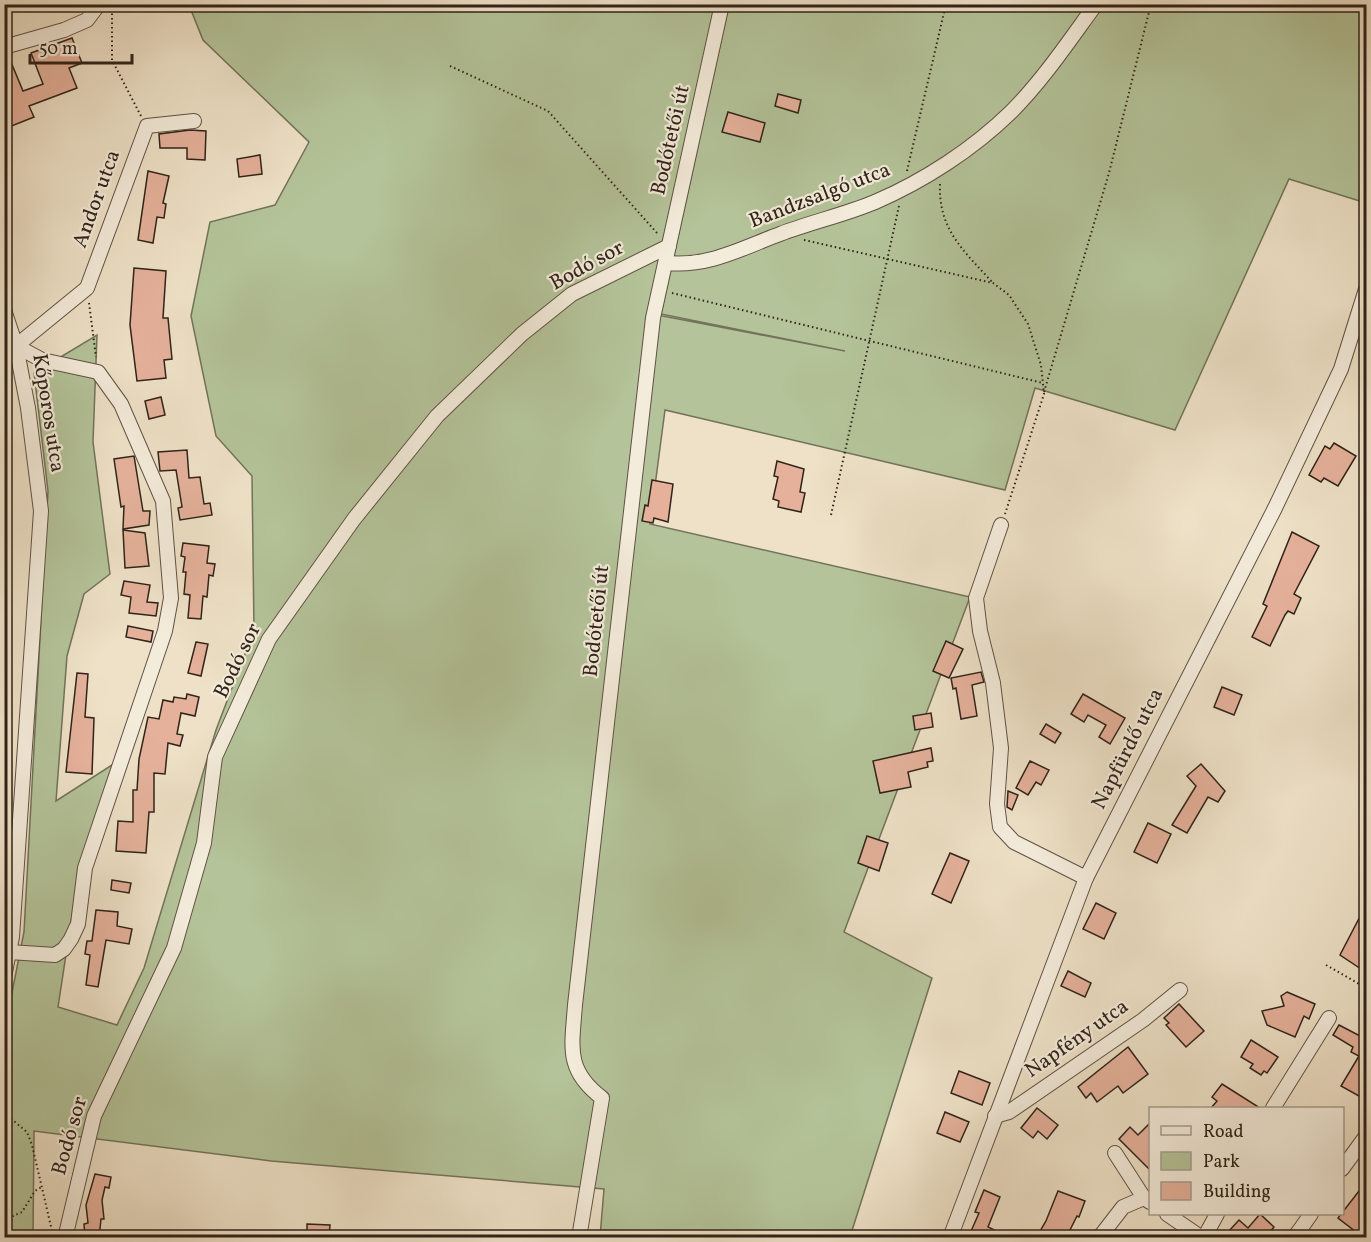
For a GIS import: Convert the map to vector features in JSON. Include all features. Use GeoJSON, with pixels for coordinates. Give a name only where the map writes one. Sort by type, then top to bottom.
{"type":"FeatureCollection","features":[{"type":"Feature","properties":{"kind":"street"},"geometry":{"type":"LineString","coordinates":[[4,47],[64,30],[87,20],[99,4]]}},
{"type":"Feature","properties":{"kind":"street","name":"Bodótetői út"},"geometry":{"type":"LineString","coordinates":[[579,1238],[602,1098],[584,1083],[576,1070],[572,1051],[575,1005],[653,318],[723,4]]}},
{"type":"Feature","properties":{"kind":"street","name":"Bandzsalgó utca"},"geometry":{"type":"LineString","coordinates":[[667,263],[688,265],[721,258],[778,234],[875,202],[941,167],[1011,112],[1054,62],[1096,4]]}},
{"type":"Feature","properties":{"kind":"street"},"geometry":{"type":"LineString","coordinates":[[147,126],[194,121]]}},
{"type":"Feature","properties":{"kind":"street","name":"Andor utca"},"geometry":{"type":"LineString","coordinates":[[87,288],[147,126]]}},
{"type":"Feature","properties":{"kind":"street","name":"Bodó sor"},"geometry":{"type":"LineString","coordinates":[[59,1237],[94,1116],[174,948],[204,843],[216,757],[269,639],[354,519],[437,416],[522,334],[572,294],[669,246]]}},
{"type":"Feature","properties":{"kind":"street"},"geometry":{"type":"LineString","coordinates":[[4,310],[10,348],[87,288]]}},
{"type":"Feature","properties":{"kind":"street","name":"Napfürdő utca"},"geometry":{"type":"LineString","coordinates":[[950,1238],[1086,878],[1280,497],[1341,369],[1366,290]]}},
{"type":"Feature","properties":{"kind":"street","name":"Kőporos utca"},"geometry":{"type":"LineString","coordinates":[[10,348],[42,360],[98,372]]}},
{"type":"Feature","properties":{"kind":"street","name":"Kőporos utca"},"geometry":{"type":"LineString","coordinates":[[4,976],[9,951],[41,511],[28,408],[10,348]]}},
{"type":"Feature","properties":{"kind":"street"},"geometry":{"type":"LineString","coordinates":[[9,951],[55,955],[64,949],[78,924],[85,868],[165,631],[171,598],[163,501],[122,405],[98,372]]}},
{"type":"Feature","properties":{"kind":"street"},"geometry":{"type":"LineString","coordinates":[[1001,525],[976,598],[980,631],[993,683],[1001,748],[997,804],[1000,827],[1014,842],[1086,878]]}},
{"type":"Feature","properties":{"kind":"street","name":"Napfény utca"},"geometry":{"type":"LineString","coordinates":[[995,1116],[1009,1112],[1143,1020],[1180,990]]}},
{"type":"Feature","properties":{"kind":"street"},"geometry":{"type":"LineString","coordinates":[[1274,1107],[1329,1018]]}},
{"type":"Feature","properties":{"kind":"street"},"geometry":{"type":"LineString","coordinates":[[1344,1166],[1366,1136]]}},
{"type":"Feature","properties":{"kind":"street"},"geometry":{"type":"LineString","coordinates":[[1099,1238],[1123,1207],[1147,1200],[1114,1153]]}},
{"type":"Feature","properties":{"kind":"street"},"geometry":{"type":"LineString","coordinates":[[1168,1215],[1203,1238],[1216,1215]]}},
{"type":"Feature","properties":{"kind":"street"},"geometry":{"type":"LineString","coordinates":[[1294,1238],[1310,1215]]}},
{"type":"Feature","properties":{"kind":"path"},"geometry":{"type":"LineString","coordinates":[[112,4],[112,60],[147,126]]}},
{"type":"Feature","properties":{"kind":"path"},"geometry":{"type":"LineString","coordinates":[[1001,525],[1044,394],[1109,173],[1150,4]]}},
{"type":"Feature","properties":{"kind":"path"},"geometry":{"type":"LineString","coordinates":[[450,66],[548,111],[669,246]]}},
{"type":"Feature","properties":{"kind":"path"},"geometry":{"type":"LineString","coordinates":[[941,167],[942,214],[952,237],[993,283],[1009,295],[1028,324],[1041,365],[1044,394]]}},
{"type":"Feature","properties":{"kind":"path"},"geometry":{"type":"LineString","coordinates":[[800,240],[993,283]]}},
{"type":"Feature","properties":{"kind":"path"},"geometry":{"type":"LineString","coordinates":[[87,288],[98,372]]}},
{"type":"Feature","properties":{"kind":"path"},"geometry":{"type":"LineString","coordinates":[[659,290],[1043,383]]}},
{"type":"Feature","properties":{"kind":"path"},"geometry":{"type":"LineString","coordinates":[[831,515],[870,340]]}},
{"type":"Feature","properties":{"kind":"path"},"geometry":{"type":"LineString","coordinates":[[1326,965],[1366,988]]}},
{"type":"Feature","properties":{"kind":"path"},"geometry":{"type":"LineString","coordinates":[[4,1113],[27,1132],[43,1186],[48,1219],[59,1237]]}},
{"type":"Feature","properties":{"kind":"path"},"geometry":{"type":"LineString","coordinates":[[4,1220],[22,1212],[35,1191],[43,1186]]}},
{"type":"Feature","properties":{"kind":"green space"},"geometry":{"type":"Polygon","coordinates":[[[189,5],[728,5],[657,315],[845,351],[661,314],[729,5],[1366,5],[1366,203],[1289,179],[1175,430],[1035,388],[1005,490],[665,410],[650,524],[970,597],[844,932],[932,978],[850,1237],[600,1237],[604,1189],[271,1161],[34,1131],[33,1237],[5,1238],[5,1028],[24,932],[48,491],[34,373],[97,335],[93,442],[110,574],[84,594],[67,656],[56,801],[115,763],[75,896],[58,1007],[117,1025],[144,968],[216,730],[254,630],[252,476],[216,436],[191,316],[210,222],[275,205],[309,142],[203,40],[189,5]]]}},
{"type":"Feature","properties":{"kind":"building"},"geometry":{"type":"Polygon","coordinates":[[[72,38],[82,63],[69,68],[77,88],[29,106],[34,117],[4,129],[4,56],[8,55],[23,91],[43,84],[31,53],[72,38]]]}},
{"type":"Feature","properties":{"kind":"building"},"geometry":{"type":"Polygon","coordinates":[[[778,94],[801,100],[798,113],[775,106],[778,94]]]}},
{"type":"Feature","properties":{"kind":"building"},"geometry":{"type":"Polygon","coordinates":[[[728,112],[765,123],[760,142],[722,132],[728,112]]]}},
{"type":"Feature","properties":{"kind":"building"},"geometry":{"type":"Polygon","coordinates":[[[190,130],[206,131],[205,160],[187,159],[187,148],[160,148],[159,134],[190,130]]]}},
{"type":"Feature","properties":{"kind":"building"},"geometry":{"type":"Polygon","coordinates":[[[260,155],[262,174],[239,177],[237,159],[260,155]]]}},
{"type":"Feature","properties":{"kind":"building"},"geometry":{"type":"Polygon","coordinates":[[[148,171],[169,176],[163,203],[166,204],[164,218],[157,217],[153,243],[138,240],[148,171]]]}},
{"type":"Feature","properties":{"kind":"building"},"geometry":{"type":"Polygon","coordinates":[[[134,268],[166,271],[163,318],[168,318],[172,359],[164,360],[166,378],[137,381],[130,325],[134,268]]]}},
{"type":"Feature","properties":{"kind":"building"},"geometry":{"type":"Polygon","coordinates":[[[161,397],[165,415],[149,419],[145,401],[161,397]]]}},
{"type":"Feature","properties":{"kind":"building"},"geometry":{"type":"Polygon","coordinates":[[[1334,443],[1356,456],[1338,486],[1324,478],[1321,482],[1309,475],[1325,446],[1330,449],[1334,443]]]}},
{"type":"Feature","properties":{"kind":"building"},"geometry":{"type":"Polygon","coordinates":[[[187,450],[189,478],[200,477],[204,504],[210,503],[212,515],[180,520],[178,508],[182,507],[176,470],[160,471],[158,452],[187,450]]]}},
{"type":"Feature","properties":{"kind":"building"},"geometry":{"type":"Polygon","coordinates":[[[134,456],[143,511],[150,511],[149,525],[123,529],[124,506],[121,507],[114,459],[134,456]]]}},
{"type":"Feature","properties":{"kind":"building"},"geometry":{"type":"Polygon","coordinates":[[[777,461],[804,469],[800,492],[805,493],[801,512],[778,507],[779,501],[773,499],[778,477],[774,476],[777,461]]]}},
{"type":"Feature","properties":{"kind":"building"},"geometry":{"type":"Polygon","coordinates":[[[652,480],[673,484],[668,522],[654,518],[653,523],[642,521],[645,505],[648,506],[652,480]]]}},
{"type":"Feature","properties":{"kind":"building"},"geometry":{"type":"Polygon","coordinates":[[[123,530],[145,533],[149,566],[125,568],[123,530]]]}},
{"type":"Feature","properties":{"kind":"building"},"geometry":{"type":"Polygon","coordinates":[[[1292,532],[1319,546],[1294,594],[1301,598],[1294,614],[1288,611],[1285,615],[1270,646],[1252,637],[1267,606],[1263,604],[1292,532]]]}},
{"type":"Feature","properties":{"kind":"building"},"geometry":{"type":"Polygon","coordinates":[[[183,543],[209,546],[207,563],[215,564],[213,576],[209,575],[207,597],[203,596],[201,619],[188,618],[190,595],[184,594],[186,572],[183,572],[185,557],[181,556],[183,543]]]}},
{"type":"Feature","properties":{"kind":"building"},"geometry":{"type":"Polygon","coordinates":[[[124,581],[150,585],[147,602],[158,603],[156,616],[129,613],[131,597],[121,595],[124,581]]]}},
{"type":"Feature","properties":{"kind":"building"},"geometry":{"type":"Polygon","coordinates":[[[128,626],[153,631],[151,642],[126,637],[128,626]]]}},
{"type":"Feature","properties":{"kind":"building"},"geometry":{"type":"Polygon","coordinates":[[[946,641],[963,649],[949,678],[933,671],[946,641]]]}},
{"type":"Feature","properties":{"kind":"building"},"geometry":{"type":"Polygon","coordinates":[[[196,642],[208,644],[201,676],[188,673],[196,642]]]}},
{"type":"Feature","properties":{"kind":"building"},"geometry":{"type":"Polygon","coordinates":[[[981,672],[984,682],[972,685],[977,716],[961,719],[956,688],[953,689],[951,678],[981,672]]]}},
{"type":"Feature","properties":{"kind":"building"},"geometry":{"type":"Polygon","coordinates":[[[77,673],[88,674],[85,717],[94,718],[92,774],[66,772],[77,673]]]}},
{"type":"Feature","properties":{"kind":"building"},"geometry":{"type":"Polygon","coordinates":[[[1222,687],[1242,695],[1234,715],[1214,707],[1222,687]]]}},
{"type":"Feature","properties":{"kind":"building"},"geometry":{"type":"Polygon","coordinates":[[[187,694],[199,697],[195,716],[181,713],[177,734],[183,735],[180,746],[168,743],[165,774],[154,773],[154,812],[149,812],[146,853],[116,851],[118,821],[133,822],[133,790],[137,790],[139,759],[148,717],[159,719],[163,700],[173,702],[174,697],[186,699],[187,694]]]}},
{"type":"Feature","properties":{"kind":"building"},"geometry":{"type":"Polygon","coordinates":[[[1083,694],[1125,718],[1110,744],[1099,737],[1106,725],[1088,715],[1084,722],[1071,714],[1083,694]]]}},
{"type":"Feature","properties":{"kind":"building"},"geometry":{"type":"Polygon","coordinates":[[[931,713],[933,727],[915,730],[913,716],[931,713]]]}},
{"type":"Feature","properties":{"kind":"building"},"geometry":{"type":"Polygon","coordinates":[[[1046,724],[1061,733],[1055,743],[1040,734],[1046,724]]]}},
{"type":"Feature","properties":{"kind":"building"},"geometry":{"type":"Polygon","coordinates":[[[931,748],[933,761],[927,762],[928,767],[908,772],[911,787],[880,793],[873,761],[931,748]]]}},
{"type":"Feature","properties":{"kind":"building"},"geometry":{"type":"Polygon","coordinates":[[[1030,761],[1049,770],[1041,785],[1036,782],[1028,795],[1016,788],[1030,761]]]}},
{"type":"Feature","properties":{"kind":"building"},"geometry":{"type":"Polygon","coordinates":[[[1201,764],[1225,791],[1218,802],[1208,797],[1187,833],[1172,825],[1196,786],[1187,776],[1201,764]]]}},
{"type":"Feature","properties":{"kind":"building"},"geometry":{"type":"Polygon","coordinates":[[[1008,791],[1018,795],[1012,810],[1007,807],[1008,791]]]}},
{"type":"Feature","properties":{"kind":"building"},"geometry":{"type":"Polygon","coordinates":[[[1148,823],[1171,834],[1157,863],[1134,852],[1148,823]]]}},
{"type":"Feature","properties":{"kind":"building"},"geometry":{"type":"Polygon","coordinates":[[[867,836],[888,843],[879,871],[858,863],[867,836]]]}},
{"type":"Feature","properties":{"kind":"building"},"geometry":{"type":"Polygon","coordinates":[[[950,853],[969,861],[951,903],[932,894],[950,853]]]}},
{"type":"Feature","properties":{"kind":"building"},"geometry":{"type":"Polygon","coordinates":[[[112,880],[131,883],[129,893],[111,890],[112,880]]]}},
{"type":"Feature","properties":{"kind":"building"},"geometry":{"type":"Polygon","coordinates":[[[1096,903],[1116,913],[1104,939],[1083,929],[1096,903]]]}},
{"type":"Feature","properties":{"kind":"building"},"geometry":{"type":"Polygon","coordinates":[[[1366,905],[1366,959],[1361,969],[1340,955],[1366,905]]]}},
{"type":"Feature","properties":{"kind":"building"},"geometry":{"type":"Polygon","coordinates":[[[96,910],[118,912],[117,926],[132,929],[129,944],[106,940],[98,987],[86,985],[90,955],[85,954],[87,941],[92,941],[96,910]]]}},
{"type":"Feature","properties":{"kind":"building"},"geometry":{"type":"Polygon","coordinates":[[[1068,971],[1091,983],[1085,997],[1061,986],[1068,971]]]}},
{"type":"Feature","properties":{"kind":"building"},"geometry":{"type":"Polygon","coordinates":[[[1287,992],[1315,1004],[1309,1019],[1304,1016],[1295,1037],[1267,1025],[1262,1011],[1284,1006],[1281,996],[1287,992]]]}},
{"type":"Feature","properties":{"kind":"building"},"geometry":{"type":"Polygon","coordinates":[[[1179,1004],[1204,1031],[1186,1047],[1166,1025],[1169,1023],[1164,1018],[1179,1004]]]}},
{"type":"Feature","properties":{"kind":"building"},"geometry":{"type":"Polygon","coordinates":[[[1339,1025],[1360,1036],[1366,1025],[1366,1100],[1341,1086],[1359,1056],[1351,1052],[1353,1047],[1333,1035],[1339,1025]]]}},
{"type":"Feature","properties":{"kind":"building"},"geometry":{"type":"Polygon","coordinates":[[[1251,1040],[1278,1057],[1267,1073],[1264,1071],[1261,1075],[1250,1068],[1253,1064],[1241,1057],[1251,1040]]]}},
{"type":"Feature","properties":{"kind":"building"},"geometry":{"type":"Polygon","coordinates":[[[1128,1047],[1148,1074],[1123,1093],[1118,1086],[1097,1102],[1091,1093],[1086,1098],[1078,1087],[1128,1047]]]}},
{"type":"Feature","properties":{"kind":"building"},"geometry":{"type":"Polygon","coordinates":[[[959,1071],[990,1083],[982,1105],[951,1093],[959,1071]]]}},
{"type":"Feature","properties":{"kind":"building"},"geometry":{"type":"Polygon","coordinates":[[[1222,1084],[1258,1107],[1212,1107],[1217,1101],[1212,1097],[1222,1084]]]}},
{"type":"Feature","properties":{"kind":"building"},"geometry":{"type":"Polygon","coordinates":[[[1037,1108],[1058,1125],[1047,1139],[1038,1131],[1033,1138],[1021,1128],[1037,1108]]]}},
{"type":"Feature","properties":{"kind":"building"},"geometry":{"type":"Polygon","coordinates":[[[945,1112],[969,1122],[960,1142],[937,1133],[945,1112]]]}},
{"type":"Feature","properties":{"kind":"building"},"geometry":{"type":"Polygon","coordinates":[[[1149,1124],[1149,1169],[1119,1139],[1130,1127],[1138,1135],[1149,1124]]]}},
{"type":"Feature","properties":{"kind":"building"},"geometry":{"type":"Polygon","coordinates":[[[95,1174],[111,1177],[109,1188],[105,1187],[102,1200],[104,1219],[101,1219],[99,1238],[85,1238],[84,1224],[88,1223],[86,1205],[95,1174]]]}},
{"type":"Feature","properties":{"kind":"building"},"geometry":{"type":"Polygon","coordinates":[[[1366,1182],[1366,1238],[1338,1218],[1344,1215],[1344,1210],[1366,1182]]]}},
{"type":"Feature","properties":{"kind":"building"},"geometry":{"type":"Polygon","coordinates":[[[984,1190],[1000,1197],[988,1227],[1011,1238],[968,1238],[979,1213],[975,1212],[984,1190]]]}},
{"type":"Feature","properties":{"kind":"building"},"geometry":{"type":"Polygon","coordinates":[[[1058,1191],[1085,1201],[1079,1217],[1077,1216],[1066,1238],[1036,1238],[1046,1221],[1058,1191]]]}},
{"type":"Feature","properties":{"kind":"building"},"geometry":{"type":"Polygon","coordinates":[[[1259,1215],[1274,1227],[1265,1238],[1237,1238],[1229,1231],[1239,1220],[1248,1228],[1259,1215]]]}},
{"type":"Feature","properties":{"kind":"building"},"geometry":{"type":"Polygon","coordinates":[[[307,1224],[330,1225],[329,1238],[307,1238],[307,1224]]]}}]}
